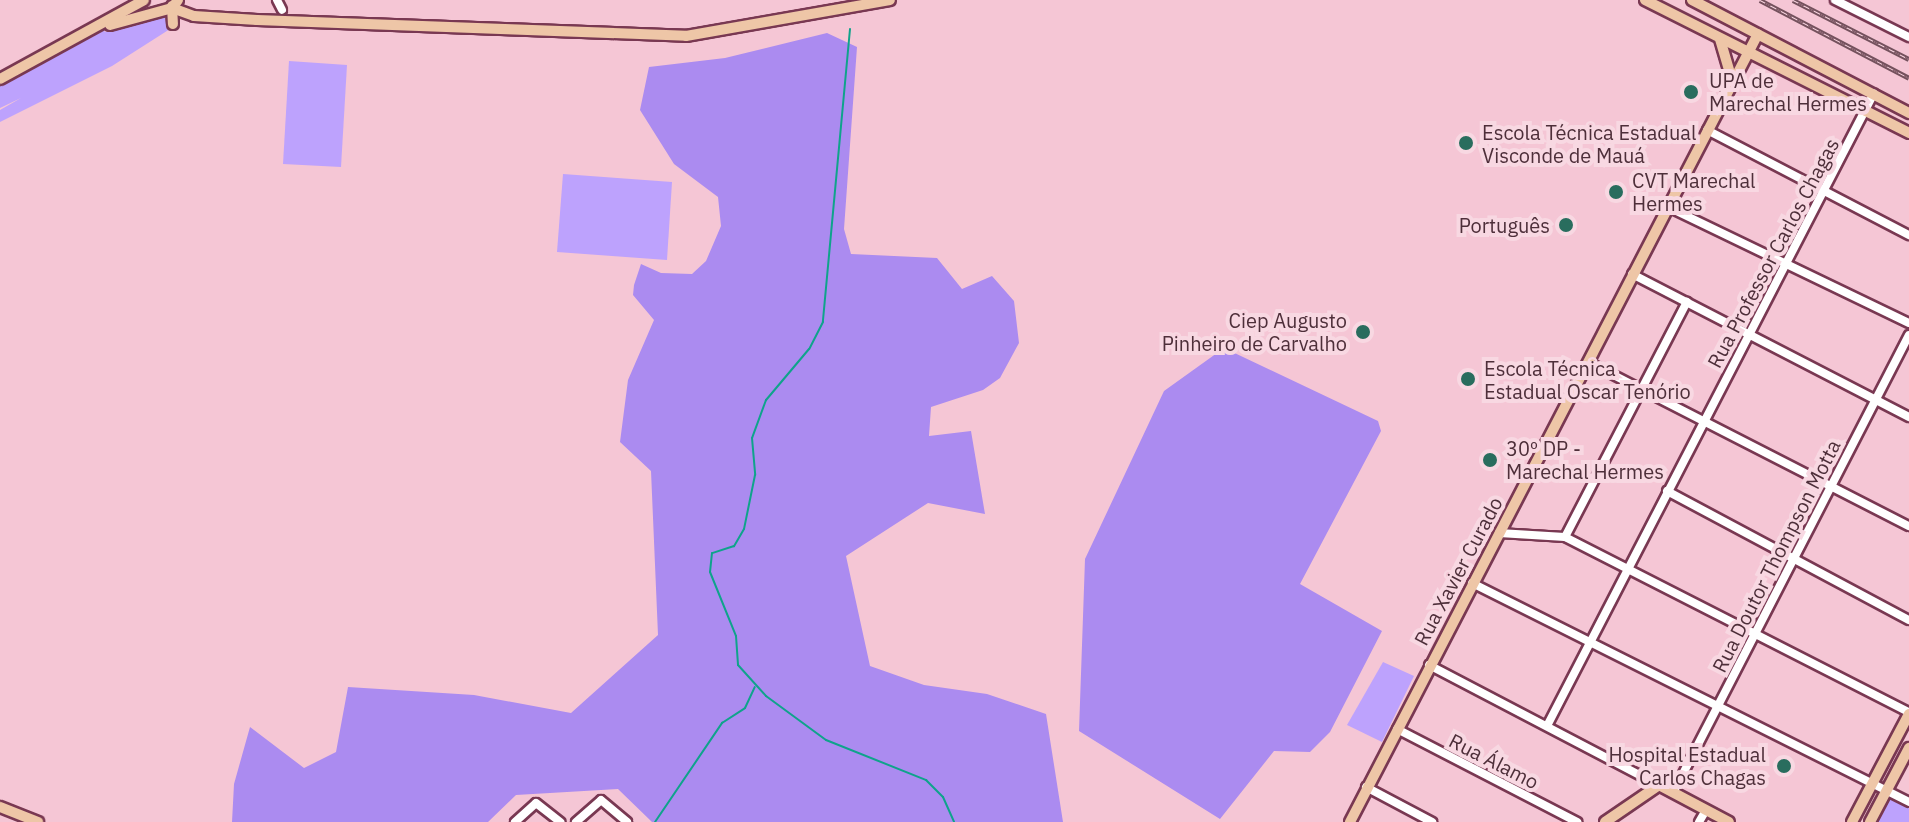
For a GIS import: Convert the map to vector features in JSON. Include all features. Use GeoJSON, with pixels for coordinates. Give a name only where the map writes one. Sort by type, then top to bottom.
{"type":"FeatureCollection","features":[{"type":"Feature","properties":{"kind":"main road"},"geometry":{"type":"LineString","coordinates":[[0,79],[101,27],[144,0]]}},
{"type":"Feature","properties":{"kind":"main road"},"geometry":{"type":"LineString","coordinates":[[174,3],[187,15],[257,20],[686,36],[890,0]]}},
{"type":"Feature","properties":{"kind":"main road"},"geometry":{"type":"LineString","coordinates":[[1645,0],[1909,133]]}},
{"type":"Feature","properties":{"kind":"main road"},"geometry":{"type":"LineString","coordinates":[[1692,0],[1909,113]]}},
{"type":"Feature","properties":{"kind":"main road"},"geometry":{"type":"LineString","coordinates":[[101,27],[174,3]]}},
{"type":"Feature","properties":{"kind":"main road"},"geometry":{"type":"LineString","coordinates":[[173,24],[174,3]]}},
{"type":"Feature","properties":{"kind":"main road","name":"Rua Xavier Curado"},"geometry":{"type":"LineString","coordinates":[[1350,822],[1758,34]]}},
{"type":"Feature","properties":{"kind":"main road"},"geometry":{"type":"LineString","coordinates":[[1720,39],[1732,80]]}},
{"type":"Feature","properties":{"kind":"main road"},"geometry":{"type":"LineString","coordinates":[[1852,822],[1909,713]]}},
{"type":"Feature","properties":{"kind":"main road"},"geometry":{"type":"LineString","coordinates":[[1870,822],[1909,748]]}},
{"type":"Feature","properties":{"kind":"main road"},"geometry":{"type":"LineString","coordinates":[[1605,822],[1659,785],[1729,822]]}},
{"type":"Feature","properties":{"kind":"main road"},"geometry":{"type":"LineString","coordinates":[[0,807],[38,822]]}},
{"type":"Feature","properties":{"kind":"street"},"geometry":{"type":"LineString","coordinates":[[277,0],[282,10]]}},
{"type":"Feature","properties":{"kind":"street"},"geometry":{"type":"LineString","coordinates":[[1835,0],[1909,37]]}},
{"type":"Feature","properties":{"kind":"street","name":"Rua Professor Carlos Chagas"},"geometry":{"type":"LineString","coordinates":[[1547,726],[1704,422],[1746,333],[1874,93]]}},
{"type":"Feature","properties":{"kind":"street"},"geometry":{"type":"LineString","coordinates":[[1707,130],[1909,235]]}},
{"type":"Feature","properties":{"kind":"street"},"geometry":{"type":"LineString","coordinates":[[1668,207],[1909,323]]}},
{"type":"Feature","properties":{"kind":"street"},"geometry":{"type":"LineString","coordinates":[[1632,274],[1909,417]]}},
{"type":"Feature","properties":{"kind":"street"},"geometry":{"type":"LineString","coordinates":[[1565,537],[1687,302]]}},
{"type":"Feature","properties":{"kind":"street","name":"Rua Doutor Thompson Motta"},"geometry":{"type":"LineString","coordinates":[[1673,793],[1909,335]]}},
{"type":"Feature","properties":{"kind":"street"},"geometry":{"type":"LineString","coordinates":[[1588,362],[1909,526]]}},
{"type":"Feature","properties":{"kind":"street"},"geometry":{"type":"LineString","coordinates":[[1667,491],[1909,620]]}},
{"type":"Feature","properties":{"kind":"street"},"geometry":{"type":"LineString","coordinates":[[1499,533],[1565,537],[1909,713]]}},
{"type":"Feature","properties":{"kind":"street"},"geometry":{"type":"LineString","coordinates":[[1472,583],[1590,639],[1716,707],[1909,802]]}},
{"type":"Feature","properties":{"kind":"street"},"geometry":{"type":"LineString","coordinates":[[1429,665],[1659,785]]}},
{"type":"Feature","properties":{"kind":"street","name":"Rua Álamo"},"geometry":{"type":"LineString","coordinates":[[1397,729],[1577,822]]}},
{"type":"Feature","properties":{"kind":"street"},"geometry":{"type":"LineString","coordinates":[[1642,776],[1643,795]]}},
{"type":"Feature","properties":{"kind":"street"},"geometry":{"type":"LineString","coordinates":[[1366,787],[1432,822]]}},
{"type":"Feature","properties":{"kind":"street"},"geometry":{"type":"LineString","coordinates":[[576,822],[601,800],[627,822]]}},
{"type":"Feature","properties":{"kind":"street"},"geometry":{"type":"LineString","coordinates":[[515,822],[536,803],[560,822]]}},
{"type":"Feature","properties":{"kind":"street"},"geometry":{"type":"LineString","coordinates":[[1699,822],[1706,810]]}},
{"type":"Feature","properties":{"kind":"shaded area"},"geometry":{"type":"Polygon","coordinates":[[[144,14],[169,19],[170,29],[112,66],[0,122],[0,110],[21,98],[0,108],[0,80],[101,27],[105,32],[144,14]]]}},
{"type":"Feature","properties":{"kind":"shaded area"},"geometry":{"type":"Polygon","coordinates":[[[827,33],[857,47],[844,229],[851,254],[937,258],[962,289],[992,276],[1014,301],[1019,343],[1000,378],[983,390],[931,407],[929,436],[971,431],[985,514],[928,503],[846,556],[870,666],[924,685],[987,694],[1046,714],[1063,822],[652,822],[618,789],[516,795],[488,822],[232,822],[234,784],[250,727],[304,768],[336,752],[348,687],[474,695],[571,713],[658,635],[651,471],[620,442],[628,380],[654,320],[633,295],[634,285],[641,264],[661,273],[692,274],[706,261],[721,226],[718,197],[674,164],[640,110],[649,67],[725,58],[827,33]]]}},
{"type":"Feature","properties":{"kind":"shaded area"},"geometry":{"type":"Polygon","coordinates":[[[289,61],[347,65],[341,167],[283,164],[289,61]]]}},
{"type":"Feature","properties":{"kind":"shaded area"},"geometry":{"type":"Polygon","coordinates":[[[563,174],[672,182],[667,260],[557,252],[563,174]]]}},
{"type":"Feature","properties":{"kind":"shaded area"},"geometry":{"type":"Polygon","coordinates":[[[1224,348],[1378,421],[1381,431],[1300,584],[1382,631],[1330,732],[1310,752],[1274,751],[1220,819],[1079,731],[1085,559],[1164,391],[1224,348]]]}},
{"type":"Feature","properties":{"kind":"shaded area"},"geometry":{"type":"Polygon","coordinates":[[[1383,662],[1414,676],[1382,742],[1347,725],[1383,662]]]}},
{"type":"Feature","properties":{"kind":"shaded area"},"geometry":{"type":"Polygon","coordinates":[[[1887,795],[1909,806],[1909,822],[1874,822],[1887,795]]]}},
{"type":"Feature","properties":{"kind":"waterway"},"geometry":{"type":"LineString","coordinates":[[850,29],[823,322],[809,349],[766,400],[752,438],[755,475],[744,529],[734,546],[712,553],[710,572],[736,636],[738,665],[766,696],[826,740],[926,780],[943,797],[954,822]]}},
{"type":"Feature","properties":{"kind":"waterway"},"geometry":{"type":"LineString","coordinates":[[655,822],[722,723],[745,708],[755,687]]}},
{"type":"Feature","properties":{"kind":"railway"},"geometry":{"type":"LineString","coordinates":[[1760,0],[1909,78]]}},
{"type":"Feature","properties":{"kind":"railway"},"geometry":{"type":"LineString","coordinates":[[1793,0],[1909,59]]}},
{"type":"Feature","properties":{"kind":"place","name":"UPA de Marechal Hermes"},"geometry":{"type":"Point","coordinates":[1691,92]}},
{"type":"Feature","properties":{"kind":"place","name":"Escola Técnica Estadual Visconde de Mauá"},"geometry":{"type":"Point","coordinates":[1466,143]}},
{"type":"Feature","properties":{"kind":"place","name":"CVT Marechal Hermes"},"geometry":{"type":"Point","coordinates":[1616,192]}},
{"type":"Feature","properties":{"kind":"place","name":"Português"},"geometry":{"type":"Point","coordinates":[1566,225]}},
{"type":"Feature","properties":{"kind":"place","name":"Ciep Augusto Pinheiro de Carvalho"},"geometry":{"type":"Point","coordinates":[1363,332]}},
{"type":"Feature","properties":{"kind":"place","name":"Escola Técnica Estadual Oscar Tenório"},"geometry":{"type":"Point","coordinates":[1468,379]}},
{"type":"Feature","properties":{"kind":"place","name":"30º DP - Marechal Hermes"},"geometry":{"type":"Point","coordinates":[1490,460]}},
{"type":"Feature","properties":{"kind":"place","name":"Hospital Estadual Carlos Chagas"},"geometry":{"type":"Point","coordinates":[1784,766]}}]}
